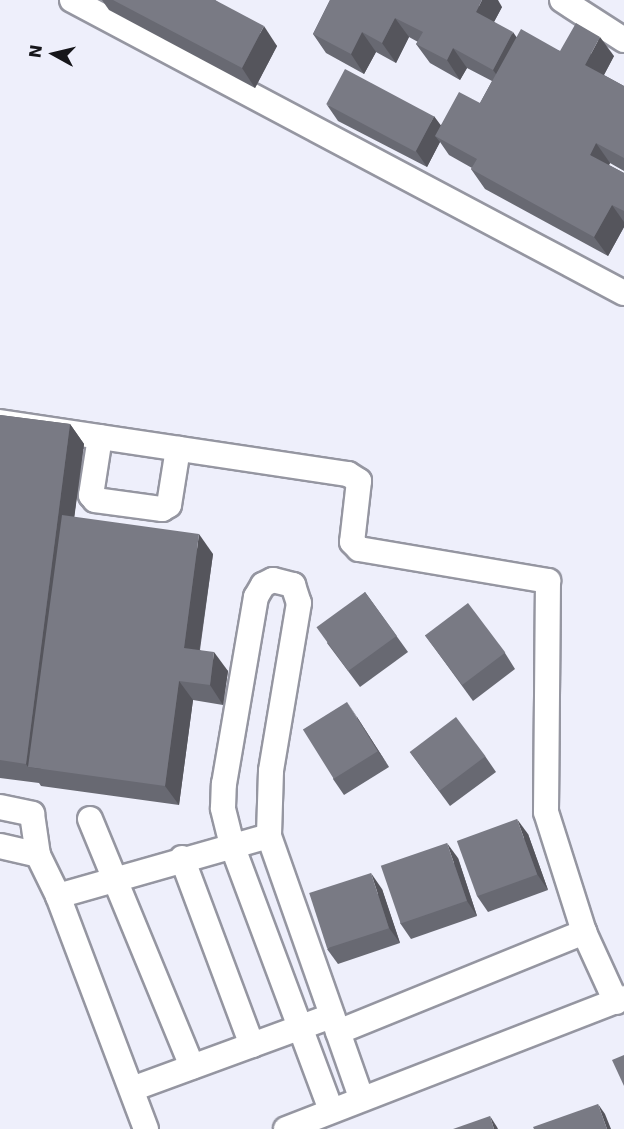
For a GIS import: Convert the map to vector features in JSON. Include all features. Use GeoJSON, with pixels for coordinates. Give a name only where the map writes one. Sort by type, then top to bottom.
{"type":"FeatureCollection","features":[{"type":"Feature","properties":{"kind":"lane"},"geometry":{"type":"LineString","coordinates":[[72,0],[624,293]]}},
{"type":"Feature","properties":{"kind":"lane"},"geometry":{"type":"LineString","coordinates":[[562,0],[624,40]]}},
{"type":"Feature","properties":{"kind":"lane"},"geometry":{"type":"LineString","coordinates":[[0,422],[348,474],[359,481],[352,542],[359,549],[548,581],[546,812],[584,932],[620,1000],[361,1097],[286,1129]]}},
{"type":"Feature","properties":{"kind":"lane"},"geometry":{"type":"LineString","coordinates":[[100,437],[91,495],[95,500],[162,509],[169,505],[178,449]]}},
{"type":"Feature","properties":{"kind":"lane"},"geometry":{"type":"LineString","coordinates":[[331,1110],[298,1029],[232,845],[223,808],[224,784],[256,597],[263,585],[273,580],[293,585],[299,603],[271,771],[269,836],[361,1097]]}},
{"type":"Feature","properties":{"kind":"lane"},"geometry":{"type":"LineString","coordinates":[[0,807],[32,814],[38,855],[58,896],[146,1129]]}},
{"type":"Feature","properties":{"kind":"lane"},"geometry":{"type":"LineString","coordinates":[[90,819],[192,1067]]}},
{"type":"Feature","properties":{"kind":"lane"},"geometry":{"type":"LineString","coordinates":[[58,896],[115,877],[269,836]]}},
{"type":"Feature","properties":{"kind":"lane"},"geometry":{"type":"LineString","coordinates":[[0,846],[38,855]]}},
{"type":"Feature","properties":{"kind":"lane"},"geometry":{"type":"LineString","coordinates":[[182,858],[252,1045]]}},
{"type":"Feature","properties":{"kind":"lane"},"geometry":{"type":"LineString","coordinates":[[132,1089],[298,1029],[335,1024],[584,932]]}},
{"type":"Feature","properties":{"kind":"building"},"geometry":{"type":"Polygon","coordinates":[[[113,0],[215,0],[264,26],[242,68],[113,0]]]}},
{"type":"Feature","properties":{"kind":"building"},"geometry":{"type":"Polygon","coordinates":[[[330,0],[482,0],[476,12],[513,32],[493,70],[453,48],[447,60],[416,44],[423,32],[395,18],[382,43],[362,32],[351,54],[313,34],[330,0]]]}},
{"type":"Feature","properties":{"kind":"building"},"geometry":{"type":"Polygon","coordinates":[[[576,23],[600,37],[585,65],[624,86],[624,158],[596,143],[590,155],[624,173],[624,211],[612,205],[594,237],[471,169],[477,159],[435,136],[459,92],[480,103],[521,29],[560,51],[576,23]]]}},
{"type":"Feature","properties":{"kind":"building"},"geometry":{"type":"Polygon","coordinates":[[[345,69],[434,116],[415,152],[326,104],[345,69]]]}},
{"type":"Feature","properties":{"kind":"building"},"geometry":{"type":"Polygon","coordinates":[[[0,415],[70,424],[26,764],[0,760],[0,415]]]}},
{"type":"Feature","properties":{"kind":"building"},"geometry":{"type":"Polygon","coordinates":[[[62,515],[199,534],[184,648],[214,652],[210,685],[179,681],[165,786],[28,767],[62,515]]]}},
{"type":"Feature","properties":{"kind":"building"},"geometry":{"type":"Polygon","coordinates":[[[365,592],[397,636],[348,671],[316,627],[365,592]]]}},
{"type":"Feature","properties":{"kind":"building"},"geometry":{"type":"Polygon","coordinates":[[[468,603],[505,653],[462,685],[425,635],[468,603]]]}},
{"type":"Feature","properties":{"kind":"building"},"geometry":{"type":"Polygon","coordinates":[[[347,702],[378,751],[334,779],[303,730],[347,702]]]}},
{"type":"Feature","properties":{"kind":"building"},"geometry":{"type":"Polygon","coordinates":[[[456,717],[485,756],[439,791],[410,752],[456,717]]]}},
{"type":"Feature","properties":{"kind":"building"},"geometry":{"type":"Polygon","coordinates":[[[517,819],[537,874],[477,896],[457,841],[517,819]]]}},
{"type":"Feature","properties":{"kind":"building"},"geometry":{"type":"Polygon","coordinates":[[[447,843],[467,901],[401,923],[381,866],[447,843]]]}},
{"type":"Feature","properties":{"kind":"building"},"geometry":{"type":"Polygon","coordinates":[[[371,873],[389,928],[327,948],[309,893],[371,873]]]}},
{"type":"Feature","properties":{"kind":"building"},"geometry":{"type":"Polygon","coordinates":[[[624,1055],[624,1086],[612,1060],[624,1055]]]}},
{"type":"Feature","properties":{"kind":"building"},"geometry":{"type":"Polygon","coordinates":[[[598,1104],[607,1129],[534,1129],[533,1127],[598,1104]]]}},
{"type":"Feature","properties":{"kind":"building"},"geometry":{"type":"Polygon","coordinates":[[[490,1116],[494,1129],[453,1129],[490,1116]]]}}]}
